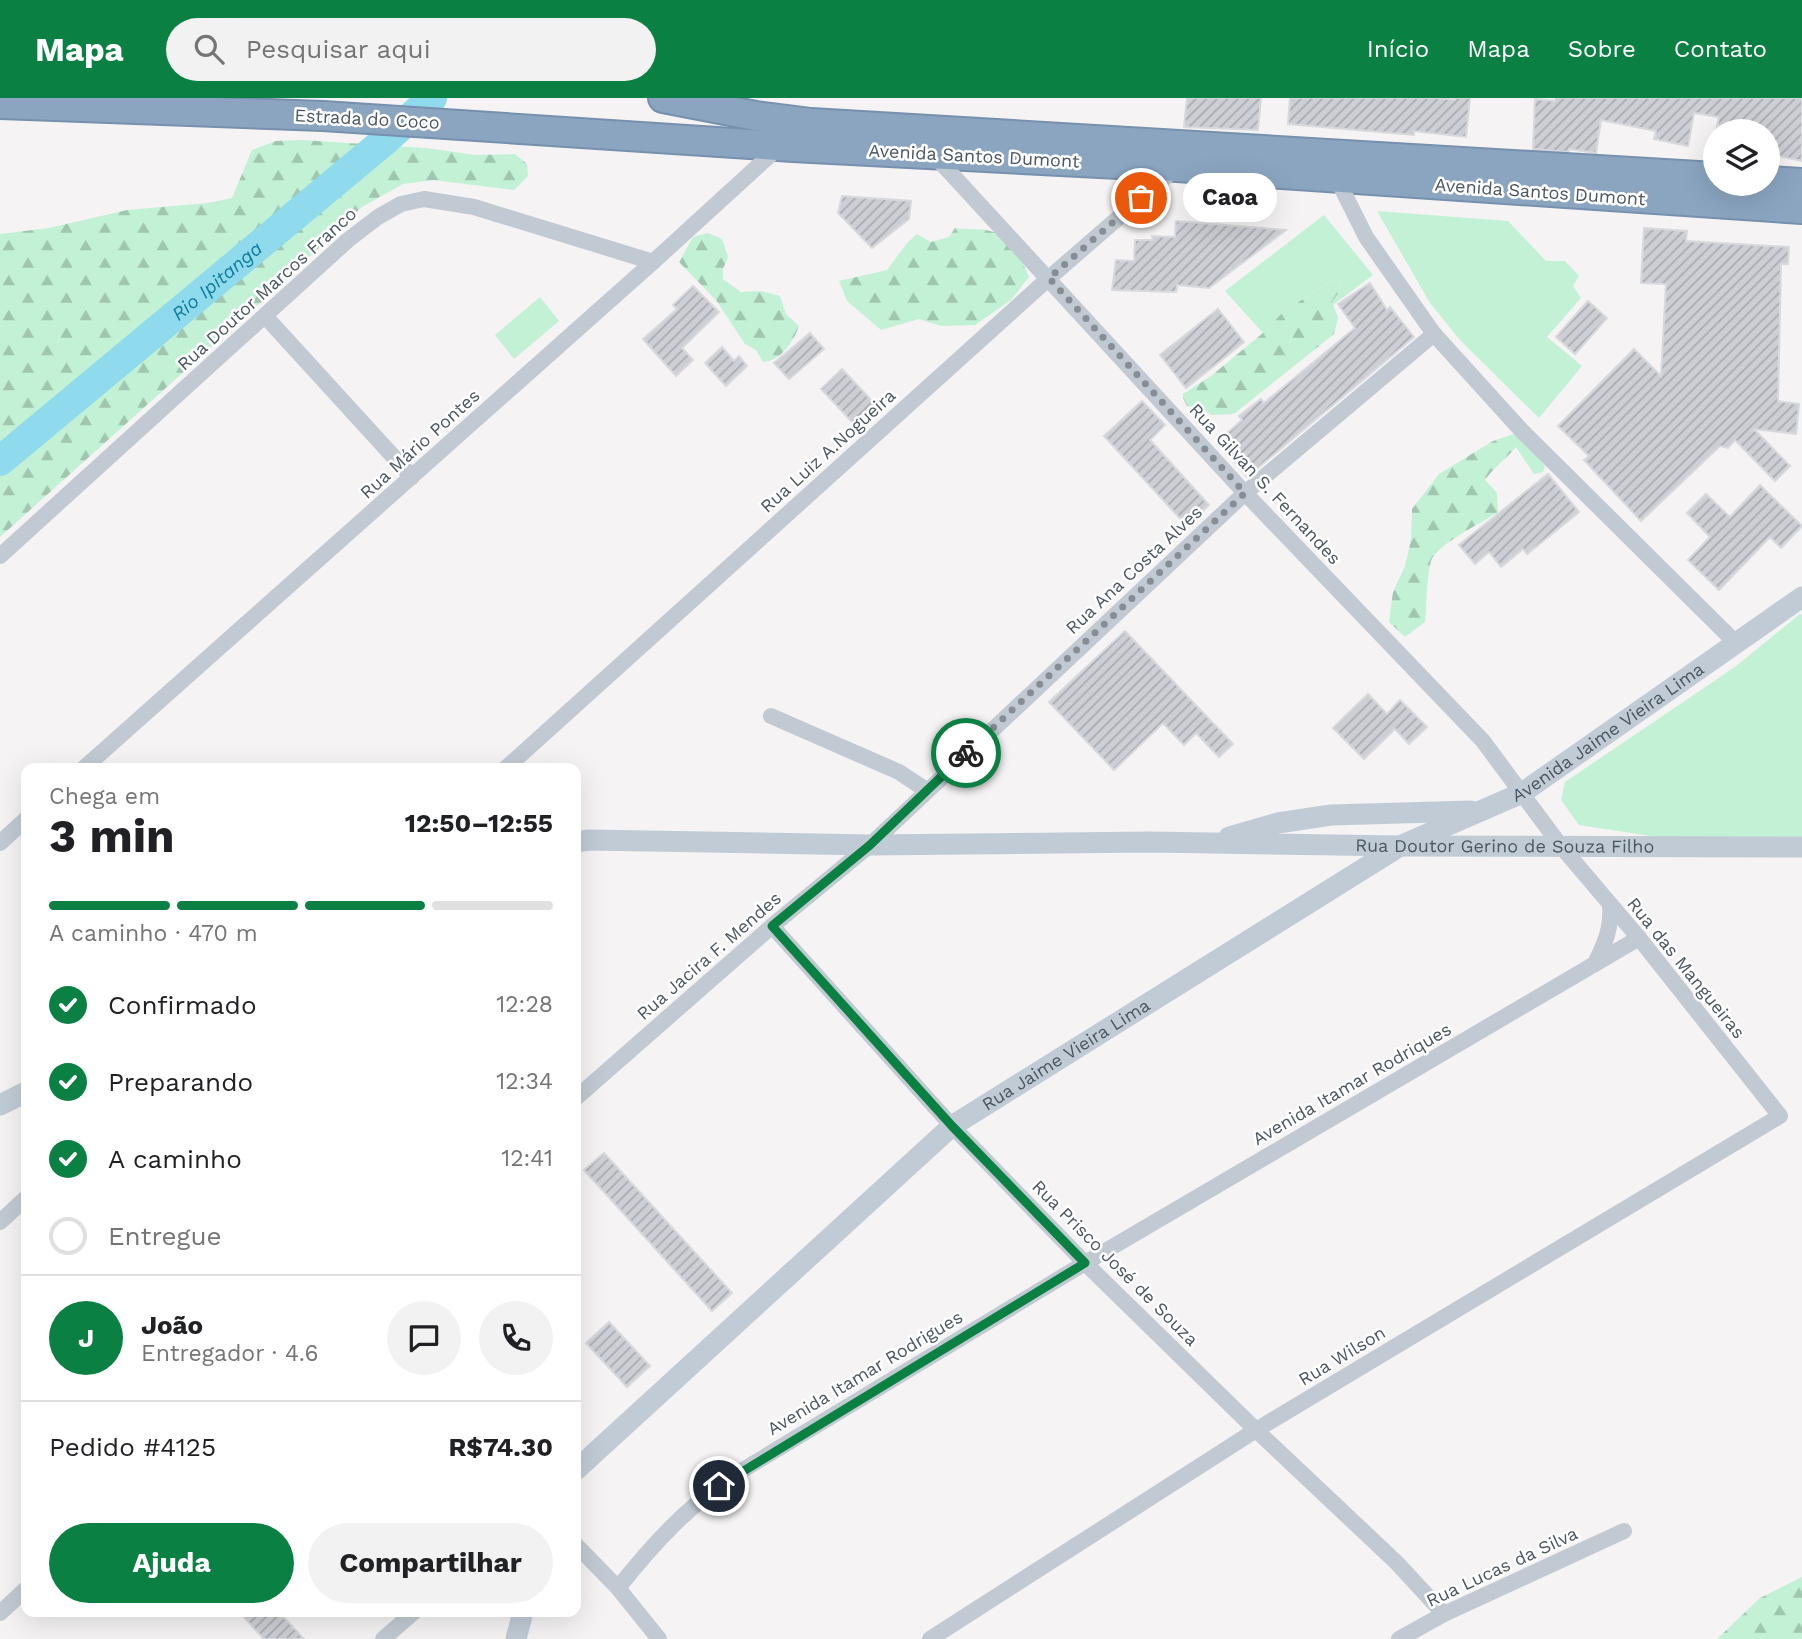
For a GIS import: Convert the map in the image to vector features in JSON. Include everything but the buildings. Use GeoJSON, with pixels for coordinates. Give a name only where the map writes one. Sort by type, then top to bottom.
{"type":"FeatureCollection","features":[{"type":"Feature","properties":{"kind":"highway","name":"Avenida Santos Dumont"},"geometry":{"type":"LineString","coordinates":[[663,98],[756,116],[811,122],[1703,176]]}},
{"type":"Feature","properties":{"kind":"highway","name":"Estrada do Coco"},"geometry":{"type":"LineString","coordinates":[[0,104],[323,116],[482,127]]}},
{"type":"Feature","properties":{"kind":"highway","name":"Avenida Santos Dumont"},"geometry":{"type":"LineString","coordinates":[[482,127],[1178,167],[1802,209]]}},
{"type":"Feature","properties":{"kind":"highway"},"geometry":{"type":"LineString","coordinates":[[1780,182],[1802,183]]}},
{"type":"Feature","properties":{"kind":"main road","name":"Avenida Jaime Vieira Lima"},"geometry":{"type":"LineString","coordinates":[[1400,846],[1522,793],[1802,597]]}},
{"type":"Feature","properties":{"kind":"main road","name":"Rua Doutor Gerino de Souza Filho"},"geometry":{"type":"LineString","coordinates":[[1207,844],[1278,823],[1332,815],[1480,811]]}},
{"type":"Feature","properties":{"kind":"main road","name":"Rua Doutor Gerino de Souza Filho"},"geometry":{"type":"LineString","coordinates":[[581,841],[870,845],[1150,842],[1802,847]]}},
{"type":"Feature","properties":{"kind":"main road","name":"Rua Jaime Vieira Lima"},"geometry":{"type":"LineString","coordinates":[[581,1465],[952,1126],[1400,846]]}},
{"type":"Feature","properties":{"kind":"main road"},"geometry":{"type":"LineString","coordinates":[[0,1105],[21,1094]]}},
{"type":"Feature","properties":{"kind":"main road"},"geometry":{"type":"LineString","coordinates":[[516,1639],[522,1617]]}},
{"type":"Feature","properties":{"kind":"street","name":"Rua Mário Pontes"},"geometry":{"type":"LineString","coordinates":[[90,763],[780,146]]}},
{"type":"Feature","properties":{"kind":"street","name":"Rua Gilvan S. Fernandes"},"geometry":{"type":"LineString","coordinates":[[934,155],[1245,493],[1483,741],[1560,845]]}},
{"type":"Feature","properties":{"kind":"street","name":"Rua Luiz A.Nogueira"},"geometry":{"type":"LineString","coordinates":[[513,763],[1049,278],[1178,167]]}},
{"type":"Feature","properties":{"kind":"street"},"geometry":{"type":"LineString","coordinates":[[1337,179],[1366,237],[1434,334],[1522,431],[1737,645]]}},
{"type":"Feature","properties":{"kind":"street","name":"Rua Doutor Marcos Franco"},"geometry":{"type":"LineString","coordinates":[[0,556],[348,240],[378,217],[401,204],[424,199],[474,207],[653,262]]}},
{"type":"Feature","properties":{"kind":"street"},"geometry":{"type":"LineString","coordinates":[[265,316],[412,477]]}},
{"type":"Feature","properties":{"kind":"street","name":"Rua Ana Costa Alves"},"geometry":{"type":"LineString","coordinates":[[870,845],[1245,493],[1434,334]]}},
{"type":"Feature","properties":{"kind":"street"},"geometry":{"type":"LineString","coordinates":[[771,716],[888,766],[926,790]]}},
{"type":"Feature","properties":{"kind":"street"},"geometry":{"type":"LineString","coordinates":[[0,843],[21,824]]}},
{"type":"Feature","properties":{"kind":"street","name":"Rua Jacira F. Mendes"},"geometry":{"type":"LineString","coordinates":[[581,1094],[772,926],[870,845]]}},
{"type":"Feature","properties":{"kind":"street","name":"Rua das Mangueiras"},"geometry":{"type":"LineString","coordinates":[[1560,845],[1639,938],[1780,1116]]}},
{"type":"Feature","properties":{"kind":"street"},"geometry":{"type":"LineString","coordinates":[[1595,964],[1607,939],[1611,922],[1610,905]]}},
{"type":"Feature","properties":{"kind":"street","name":"Rua Prisco José de Souza"},"geometry":{"type":"LineString","coordinates":[[772,926],[952,1126],[1085,1263],[1397,1563],[1444,1614]]}},
{"type":"Feature","properties":{"kind":"street","name":"Avenida Itamar Rodriques"},"geometry":{"type":"LineString","coordinates":[[1085,1263],[1639,938]]}},
{"type":"Feature","properties":{"kind":"street","name":"Rua Wilson"},"geometry":{"type":"LineString","coordinates":[[930,1639],[1256,1430],[1780,1116]]}},
{"type":"Feature","properties":{"kind":"street"},"geometry":{"type":"LineString","coordinates":[[0,1222],[21,1203]]}},
{"type":"Feature","properties":{"kind":"street","name":"Avenida Itamar Rodrigues"},"geometry":{"type":"LineString","coordinates":[[618,1588],[676,1521],[704,1496],[1085,1263]]}},
{"type":"Feature","properties":{"kind":"street","name":"Rua Lucas da Silva"},"geometry":{"type":"LineString","coordinates":[[1399,1639],[1444,1614],[1624,1531]]}},
{"type":"Feature","properties":{"kind":"street"},"geometry":{"type":"LineString","coordinates":[[581,1550],[618,1588],[659,1639]]}},
{"type":"Feature","properties":{"kind":"street"},"geometry":{"type":"LineString","coordinates":[[0,1613],[21,1594]]}},
{"type":"Feature","properties":{"kind":"street"},"geometry":{"type":"LineString","coordinates":[[383,1639],[408,1617]]}},
{"type":"Feature","properties":{"kind":"green space"},"geometry":{"type":"Polygon","coordinates":[[[301,140],[426,148],[476,155],[515,154],[527,164],[528,176],[514,190],[433,180],[403,184],[362,207],[266,298],[0,537],[0,234],[49,228],[127,210],[208,203],[232,198],[252,150],[276,141],[301,140]]]}},
{"type":"Feature","properties":{"kind":"green space"},"geometry":{"type":"Polygon","coordinates":[[[1377,211],[1508,221],[1546,261],[1565,261],[1579,276],[1573,286],[1581,298],[1547,337],[1582,366],[1539,418],[1460,340],[1430,303],[1377,211]]]}},
{"type":"Feature","properties":{"kind":"green space"},"geometry":{"type":"Polygon","coordinates":[[[1324,215],[1373,275],[1333,305],[1341,283],[1331,281],[1283,312],[1263,333],[1225,291],[1324,215]]]}},
{"type":"Feature","properties":{"kind":"green space"},"geometry":{"type":"Polygon","coordinates":[[[955,228],[997,233],[1019,256],[1029,277],[1011,300],[975,325],[941,326],[919,319],[881,330],[847,301],[839,281],[887,270],[917,234],[931,242],[949,237],[955,228]]]}},
{"type":"Feature","properties":{"kind":"green space"},"geometry":{"type":"Polygon","coordinates":[[[708,233],[722,239],[728,257],[723,269],[723,279],[741,292],[761,291],[780,296],[786,314],[799,326],[790,344],[775,358],[763,362],[756,350],[745,344],[716,300],[679,262],[693,237],[708,233]]]}},
{"type":"Feature","properties":{"kind":"green space"},"geometry":{"type":"Polygon","coordinates":[[[1331,281],[1341,283],[1332,302],[1338,318],[1334,334],[1234,414],[1211,415],[1204,409],[1187,406],[1183,394],[1211,376],[1263,333],[1283,312],[1331,281]]]}},
{"type":"Feature","properties":{"kind":"green space"},"geometry":{"type":"Polygon","coordinates":[[[540,297],[559,321],[514,359],[495,335],[540,297]]]}},
{"type":"Feature","properties":{"kind":"green space"},"geometry":{"type":"Polygon","coordinates":[[[1514,434],[1528,445],[1545,466],[1543,472],[1534,474],[1516,447],[1489,475],[1485,480],[1497,493],[1498,512],[1435,554],[1428,575],[1425,622],[1405,637],[1389,622],[1393,592],[1405,566],[1411,540],[1412,509],[1439,474],[1493,441],[1514,434]]]}},
{"type":"Feature","properties":{"kind":"green space"},"geometry":{"type":"Polygon","coordinates":[[[1800,614],[1802,841],[1676,840],[1579,825],[1561,800],[1565,782],[1735,667],[1800,614]]]}},
{"type":"Feature","properties":{"kind":"green space"},"geometry":{"type":"Polygon","coordinates":[[[1802,1577],[1802,1639],[1717,1639],[1760,1598],[1802,1577]]]}},
{"type":"Feature","properties":{"kind":"waterway","name":"Rio Ipitanga"},"geometry":{"type":"LineString","coordinates":[[0,461],[382,143],[432,98]]}},
{"type":"Feature","properties":{"kind":"way so far"},"geometry":{"type":"LineString","coordinates":[[966,753],[1245,493],[1049,278],[1141,198]]}},
{"type":"Feature","properties":{"kind":"place","name":"Caoa"},"geometry":{"type":"Point","coordinates":[1141,198]}},
{"type":"Feature","properties":{"kind":"route"},"geometry":{"type":"LineString","coordinates":[[719,1486],[1085,1263],[952,1126],[772,926],[870,845],[966,753]]}}]}
